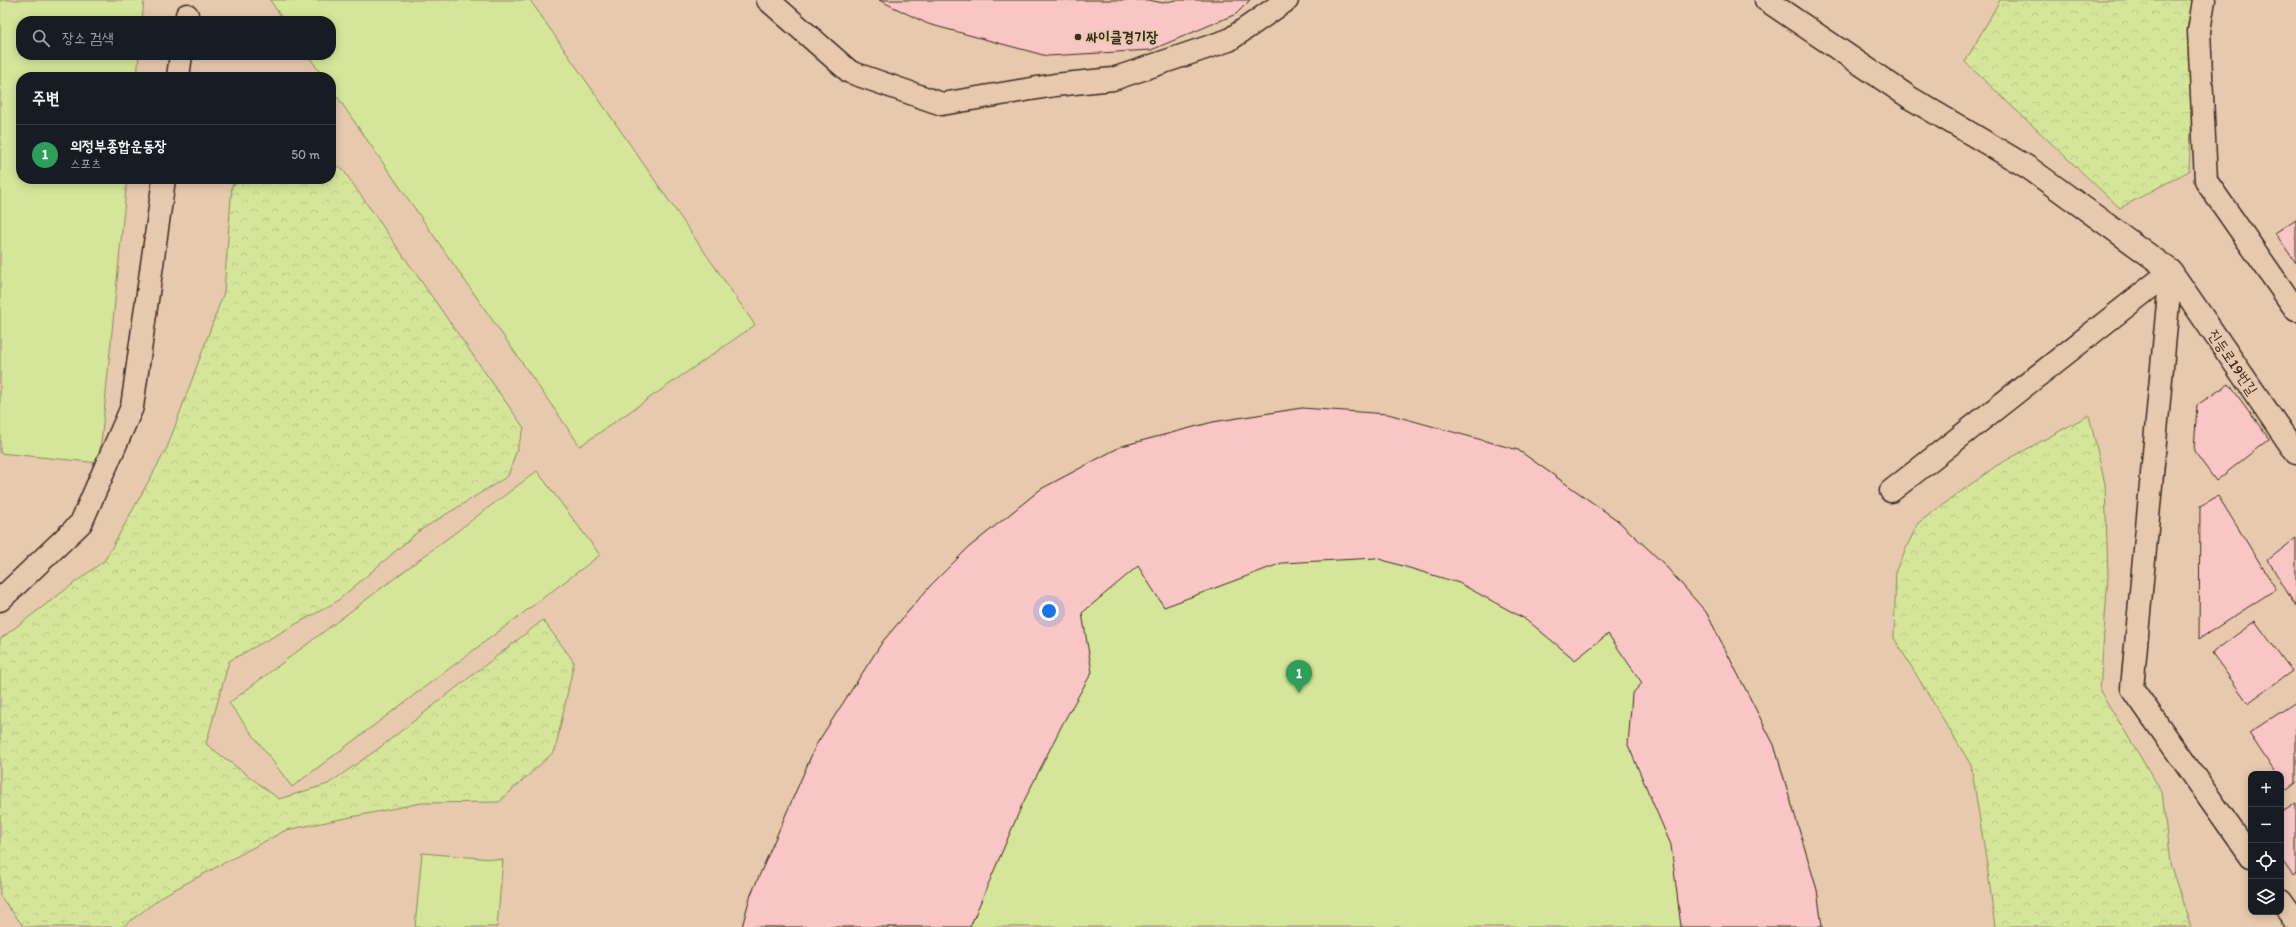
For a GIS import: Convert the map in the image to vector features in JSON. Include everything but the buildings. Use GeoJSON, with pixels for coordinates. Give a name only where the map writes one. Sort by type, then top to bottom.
{"type":"FeatureCollection","features":[{"type":"Feature","properties":{"kind":"street"},"geometry":{"type":"LineString","coordinates":[[768,0],[850,72],[942,104],[1055,85],[1113,79],[1229,40],[1287,0]]}},
{"type":"Feature","properties":{"kind":"street","name":"진등로19번길"},"geometry":{"type":"LineString","coordinates":[[1766,0],[1912,99],[2029,168],[2171,271],[2296,453]]}},
{"type":"Feature","properties":{"kind":"street"},"geometry":{"type":"LineString","coordinates":[[2204,0],[2199,31],[2206,181],[2296,310]]}},
{"type":"Feature","properties":{"kind":"street"},"geometry":{"type":"LineString","coordinates":[[179,72],[181,60]]}},
{"type":"Feature","properties":{"kind":"street"},"geometry":{"type":"LineString","coordinates":[[0,600],[81,523],[132,407],[163,184]]}},
{"type":"Feature","properties":{"kind":"street"},"geometry":{"type":"LineString","coordinates":[[1892,491],[2171,271]]}},
{"type":"Feature","properties":{"kind":"street"},"geometry":{"type":"LineString","coordinates":[[2171,271],[2132,688],[2248,853]]}},
{"type":"Feature","properties":{"kind":"street"},"geometry":{"type":"LineString","coordinates":[[2284,904],[2296,921]]}},
{"type":"Feature","properties":{"kind":"green space"},"geometry":{"type":"Polygon","coordinates":[[[0,0],[144,0],[142,16],[16,16],[16,60],[139,60],[137,72],[16,72],[16,184],[127,184],[99,463],[0,453],[0,0]]]}},
{"type":"Feature","properties":{"kind":"green space"},"geometry":{"type":"Polygon","coordinates":[[[270,0],[530,0],[755,325],[580,446],[336,95],[336,72],[320,72],[311,60],[336,60],[336,16],[281,16],[270,0]]]}},
{"type":"Feature","properties":{"kind":"green space"},"geometry":{"type":"Polygon","coordinates":[[[2000,0],[2197,0],[2189,171],[2120,208],[1965,62],[2000,0]]]}},
{"type":"Feature","properties":{"kind":"green space"},"geometry":{"type":"Polygon","coordinates":[[[336,167],[341,167],[524,428],[508,476],[419,531],[336,602],[229,661],[206,744],[279,799],[328,784],[378,749],[543,620],[574,662],[555,751],[499,802],[421,803],[286,830],[166,894],[122,927],[24,927],[0,896],[0,639],[105,560],[167,448],[224,292],[232,185],[336,184],[336,167]]]}},
{"type":"Feature","properties":{"kind":"green space"},"geometry":{"type":"Polygon","coordinates":[[[1302,408],[1518,450],[1617,520],[1662,562],[1706,612],[1774,745],[1817,890],[1822,927],[742,927],[750,897],[816,745],[883,641],[931,585],[968,548],[1041,489],[1122,446],[1213,422],[1302,408]]]}},
{"type":"Feature","properties":{"kind":"green space"},"geometry":{"type":"Polygon","coordinates":[[[2089,415],[2105,484],[2108,576],[2100,691],[2162,792],[2170,864],[2191,927],[1995,927],[1987,864],[1971,765],[1894,638],[1896,570],[1918,523],[1996,466],[2089,415]]]}},
{"type":"Feature","properties":{"kind":"green space"},"geometry":{"type":"Polygon","coordinates":[[[537,471],[600,555],[292,787],[229,703],[537,471]]]}},
{"type":"Feature","properties":{"kind":"green space"},"geometry":{"type":"Polygon","coordinates":[[[422,853],[503,860],[497,927],[415,927],[422,853]]]}},
{"type":"Feature","properties":{"kind":"place","name":"싸이클경기장"},"geometry":{"type":"Point","coordinates":[1078,37]}},
{"type":"Feature","properties":{"kind":"place","name":"의정부종합운동장"},"geometry":{"type":"Point","coordinates":[1299,693]}}]}
